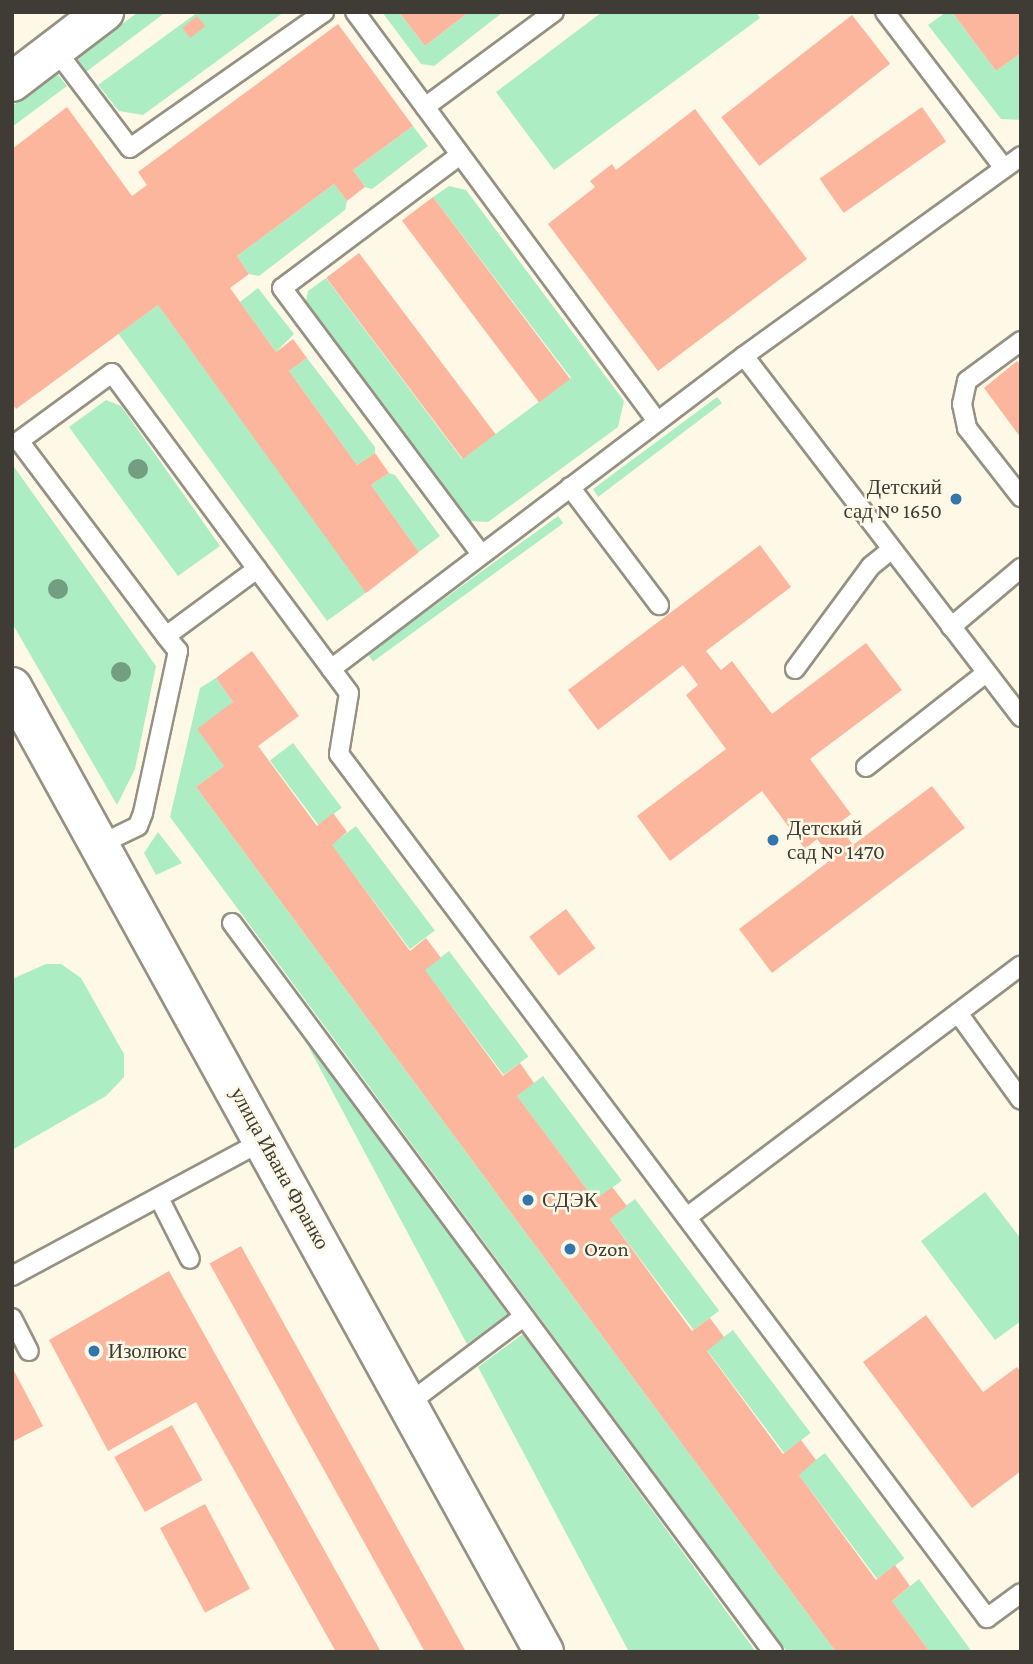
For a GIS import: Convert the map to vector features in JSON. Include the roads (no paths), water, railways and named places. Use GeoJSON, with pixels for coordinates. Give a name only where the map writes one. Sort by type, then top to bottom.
{"type":"FeatureCollection","features":[{"type":"Feature","properties":{"kind":"street"},"geometry":{"type":"LineString","coordinates":[[12,82],[104,12]]}},
{"type":"Feature","properties":{"kind":"street","name":"улица Ивана Франко"},"geometry":{"type":"LineString","coordinates":[[12,687],[265,1140],[544,1652]]}},
{"type":"Feature","properties":{"kind":"lane"},"geometry":{"type":"LineString","coordinates":[[55,49],[130,148],[324,12]]}},
{"type":"Feature","properties":{"kind":"lane"},"geometry":{"type":"LineString","coordinates":[[355,12],[657,421]]}},
{"type":"Feature","properties":{"kind":"lane"},"geometry":{"type":"LineString","coordinates":[[425,107],[554,12]]}},
{"type":"Feature","properties":{"kind":"lane"},"geometry":{"type":"LineString","coordinates":[[885,12],[1004,169]]}},
{"type":"Feature","properties":{"kind":"lane"},"geometry":{"type":"LineString","coordinates":[[460,155],[282,288],[481,554]]}},
{"type":"Feature","properties":{"kind":"lane"},"geometry":{"type":"LineString","coordinates":[[331,669],[744,356],[1021,156]]}},
{"type":"Feature","properties":{"kind":"lane"},"geometry":{"type":"LineString","coordinates":[[1021,341],[967,381],[962,404],[967,428],[1021,498]]}},
{"type":"Feature","properties":{"kind":"lane"},"geometry":{"type":"LineString","coordinates":[[744,356],[1021,717]]}},
{"type":"Feature","properties":{"kind":"lane"},"geometry":{"type":"LineString","coordinates":[[101,845],[138,826],[178,651],[19,441],[113,373],[349,693],[339,754],[987,1618],[1021,1592]]}},
{"type":"Feature","properties":{"kind":"lane"},"geometry":{"type":"LineString","coordinates":[[570,487],[659,605]]}},
{"type":"Feature","properties":{"kind":"lane"},"geometry":{"type":"LineString","coordinates":[[795,669],[871,566],[891,550]]}},
{"type":"Feature","properties":{"kind":"lane"},"geometry":{"type":"LineString","coordinates":[[951,627],[1021,568]]}},
{"type":"Feature","properties":{"kind":"lane"},"geometry":{"type":"LineString","coordinates":[[166,636],[257,569]]}},
{"type":"Feature","properties":{"kind":"lane"},"geometry":{"type":"LineString","coordinates":[[866,767],[986,673]]}},
{"type":"Feature","properties":{"kind":"lane"},"geometry":{"type":"LineString","coordinates":[[232,923],[773,1652]]}},
{"type":"Feature","properties":{"kind":"lane"},"geometry":{"type":"LineString","coordinates":[[687,1217],[1021,965]]}},
{"type":"Feature","properties":{"kind":"lane"},"geometry":{"type":"LineString","coordinates":[[958,1013],[1021,1100]]}},
{"type":"Feature","properties":{"kind":"lane"},"geometry":{"type":"LineString","coordinates":[[12,1276],[265,1140]]}},
{"type":"Feature","properties":{"kind":"lane"},"geometry":{"type":"LineString","coordinates":[[159,1198],[190,1259]]}},
{"type":"Feature","properties":{"kind":"lane"},"geometry":{"type":"LineString","coordinates":[[409,1403],[523,1317]]}},
{"type":"Feature","properties":{"kind":"lane"},"geometry":{"type":"LineString","coordinates":[[12,1318],[29,1351]]}},
{"type":"Feature","properties":{"kind":"place","name":"Детский сад № 1650"},"geometry":{"type":"Point","coordinates":[956,499]}},
{"type":"Feature","properties":{"kind":"place","name":"Детский сад № 1470"},"geometry":{"type":"Point","coordinates":[773,840]}},
{"type":"Feature","properties":{"kind":"place","name":"СДЭК"},"geometry":{"type":"Point","coordinates":[528,1200]}},
{"type":"Feature","properties":{"kind":"place","name":"Ozon"},"geometry":{"type":"Point","coordinates":[570,1249]}},
{"type":"Feature","properties":{"kind":"place","name":"Изолюкс"},"geometry":{"type":"Point","coordinates":[94,1351]}}]}
